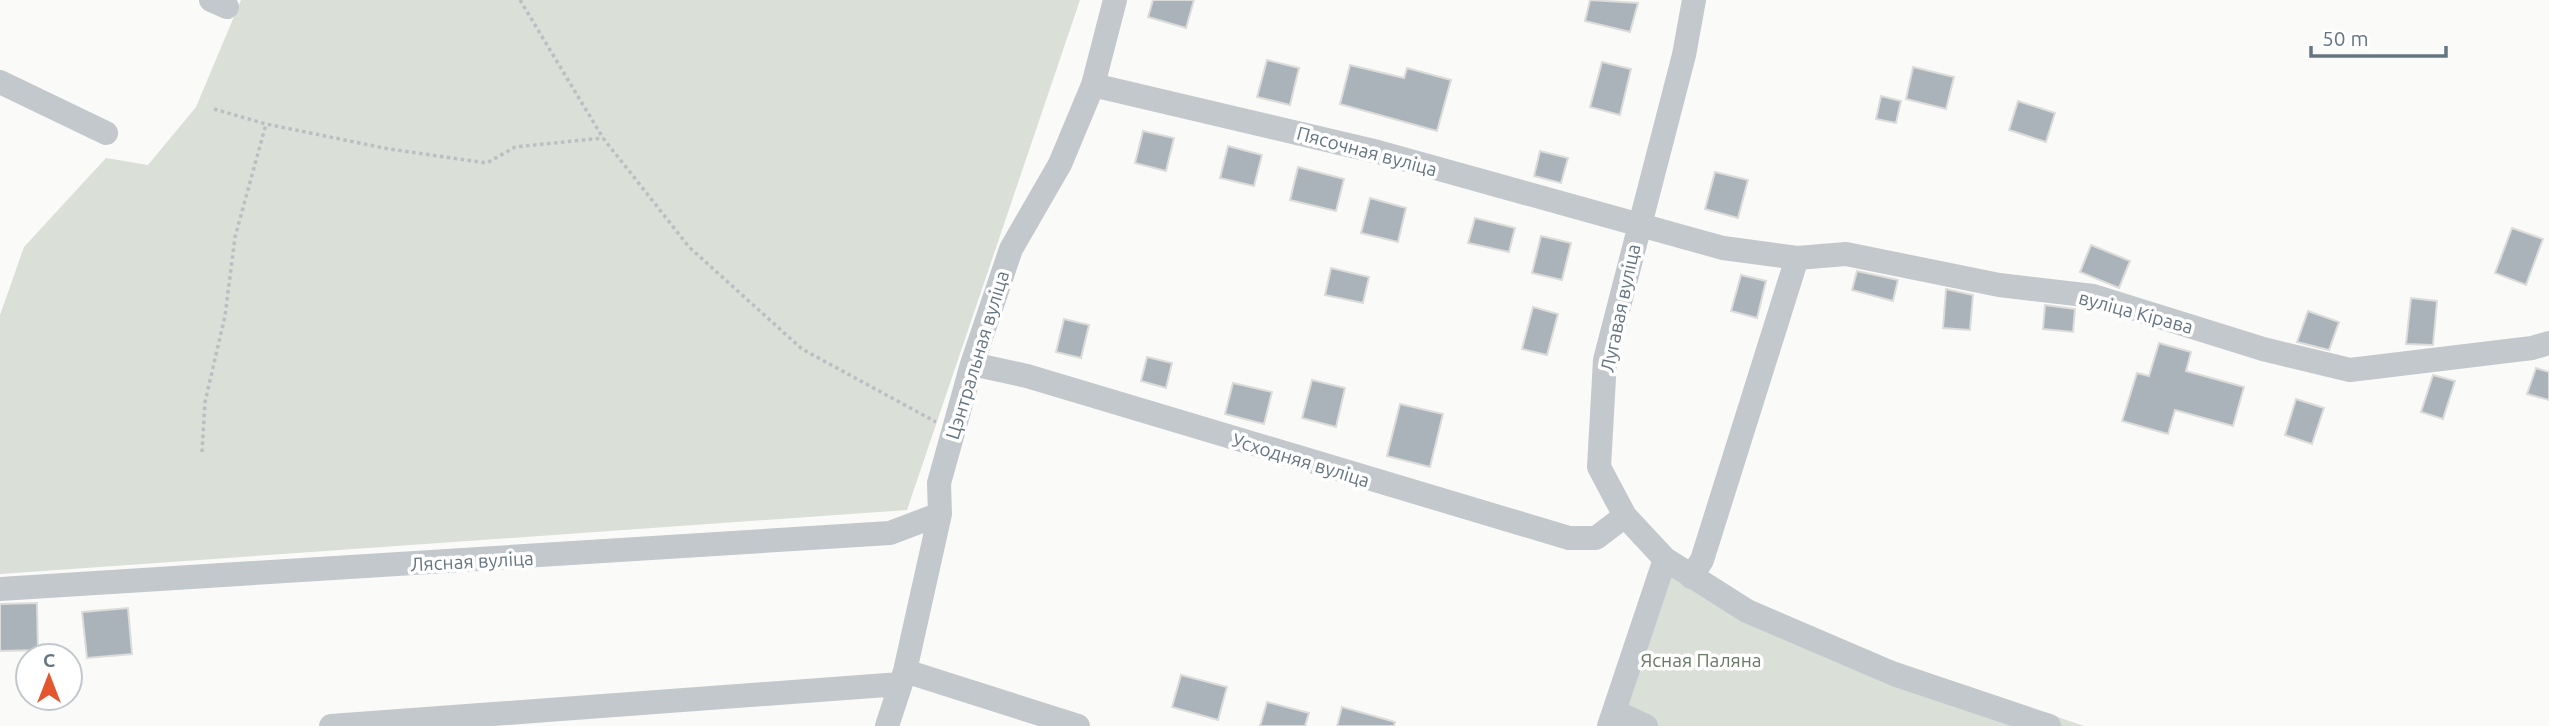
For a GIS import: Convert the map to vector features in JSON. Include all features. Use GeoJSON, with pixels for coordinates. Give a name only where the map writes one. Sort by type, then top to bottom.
{"type":"FeatureCollection","features":[{"type":"Feature","properties":{"kind":"street","name":"Цэнтральная вуліца"},"geometry":{"type":"LineString","coordinates":[[887,726],[902,678],[940,514],[939,483],[972,364],[1010,250],[1060,164],[1093,85],[1115,0]]}},
{"type":"Feature","properties":{"kind":"street","name":"Лугавая вуліца"},"geometry":{"type":"LineString","coordinates":[[1695,0],[1684,55],[1605,360],[1599,467],[1625,516],[1665,559],[1748,611],[1894,674],[2049,726]]}},
{"type":"Feature","properties":{"kind":"street"},"geometry":{"type":"LineString","coordinates":[[0,82],[106,133]]}},
{"type":"Feature","properties":{"kind":"street","name":"Пясочная вуліца"},"geometry":{"type":"LineString","coordinates":[[1093,85],[1378,152],[1639,225]]}},
{"type":"Feature","properties":{"kind":"street","name":"вуліца Кірава"},"geometry":{"type":"LineString","coordinates":[[1639,225],[1723,248],[1797,258],[1846,254],[1999,285],[2093,296],[2263,349],[2350,370],[2532,348],[2549,343]]}},
{"type":"Feature","properties":{"kind":"street"},"geometry":{"type":"LineString","coordinates":[[1691,577],[1702,560],[1797,258]]}},
{"type":"Feature","properties":{"kind":"street","name":"Усходняя вуліца"},"geometry":{"type":"LineString","coordinates":[[972,364],[1027,376],[1569,538],[1596,538],[1625,516]]}},
{"type":"Feature","properties":{"kind":"street","name":"Лясная вуліца"},"geometry":{"type":"LineString","coordinates":[[0,589],[890,533],[940,514]]}},
{"type":"Feature","properties":{"kind":"street"},"geometry":{"type":"LineString","coordinates":[[1646,726],[1611,718],[1665,559]]}},
{"type":"Feature","properties":{"kind":"street"},"geometry":{"type":"LineString","coordinates":[[331,726],[902,678],[1078,726]]}},
{"type":"Feature","properties":{"kind":"path"},"geometry":{"type":"LineString","coordinates":[[520,0],[603,138],[689,247],[802,349],[953,432]]}},
{"type":"Feature","properties":{"kind":"path"},"geometry":{"type":"LineString","coordinates":[[215,110],[267,124],[389,149],[487,163],[515,147],[603,138]]}},
{"type":"Feature","properties":{"kind":"path"},"geometry":{"type":"LineString","coordinates":[[202,452],[205,402],[225,316],[235,237],[267,124]]}},
{"type":"Feature","properties":{"kind":"green space"},"geometry":{"type":"Polygon","coordinates":[[[241,0],[1080,0],[907,510],[0,574],[0,315],[24,247],[106,158],[148,165],[196,107],[241,0]]]}},
{"type":"Feature","properties":{"kind":"green space","name":"Ясная Паляна"},"geometry":{"type":"Polygon","coordinates":[[[1665,559],[1748,611],[2084,726],[1609,726],[1665,559]]]}},
{"type":"Feature","properties":{"kind":"building"},"geometry":{"type":"Polygon","coordinates":[[[1153,0],[1194,0],[1186,28],[1148,17],[1153,0]]]}},
{"type":"Feature","properties":{"kind":"building"},"geometry":{"type":"Polygon","coordinates":[[[1590,0],[1638,3],[1630,32],[1585,21],[1590,0]]]}},
{"type":"Feature","properties":{"kind":"building"},"geometry":{"type":"Polygon","coordinates":[[[1267,60],[1299,68],[1290,105],[1257,97],[1267,60]]]}},
{"type":"Feature","properties":{"kind":"building"},"geometry":{"type":"Polygon","coordinates":[[[1602,62],[1631,69],[1620,115],[1590,107],[1602,62]]]}},
{"type":"Feature","properties":{"kind":"building"},"geometry":{"type":"Polygon","coordinates":[[[1350,65],[1404,78],[1407,68],[1451,80],[1437,131],[1340,104],[1350,65]]]}},
{"type":"Feature","properties":{"kind":"building"},"geometry":{"type":"Polygon","coordinates":[[[1913,67],[1954,77],[1946,109],[1906,99],[1913,67]]]}},
{"type":"Feature","properties":{"kind":"building"},"geometry":{"type":"Polygon","coordinates":[[[1881,96],[1901,101],[1896,123],[1876,119],[1881,96]]]}},
{"type":"Feature","properties":{"kind":"building"},"geometry":{"type":"Polygon","coordinates":[[[2018,101],[2055,113],[2046,142],[2009,130],[2018,101]]]}},
{"type":"Feature","properties":{"kind":"building"},"geometry":{"type":"Polygon","coordinates":[[[1143,131],[1174,138],[1166,171],[1135,163],[1143,131]]]}},
{"type":"Feature","properties":{"kind":"building"},"geometry":{"type":"Polygon","coordinates":[[[1228,146],[1262,155],[1254,186],[1220,178],[1228,146]]]}},
{"type":"Feature","properties":{"kind":"building"},"geometry":{"type":"Polygon","coordinates":[[[1540,151],[1568,158],[1561,183],[1534,176],[1540,151]]]}},
{"type":"Feature","properties":{"kind":"building"},"geometry":{"type":"Polygon","coordinates":[[[1298,167],[1344,179],[1336,211],[1290,200],[1298,167]]]}},
{"type":"Feature","properties":{"kind":"building"},"geometry":{"type":"Polygon","coordinates":[[[1715,172],[1748,180],[1738,218],[1705,209],[1715,172]]]}},
{"type":"Feature","properties":{"kind":"building"},"geometry":{"type":"Polygon","coordinates":[[[1370,198],[1406,208],[1398,242],[1361,233],[1370,198]]]}},
{"type":"Feature","properties":{"kind":"building"},"geometry":{"type":"Polygon","coordinates":[[[1475,218],[1515,228],[1509,252],[1468,243],[1475,218]]]}},
{"type":"Feature","properties":{"kind":"building"},"geometry":{"type":"Polygon","coordinates":[[[2512,228],[2543,239],[2526,285],[2495,273],[2512,228]]]}},
{"type":"Feature","properties":{"kind":"building"},"geometry":{"type":"Polygon","coordinates":[[[1541,236],[1571,243],[1562,280],[1532,273],[1541,236]]]}},
{"type":"Feature","properties":{"kind":"building"},"geometry":{"type":"Polygon","coordinates":[[[2091,245],[2130,261],[2119,288],[2080,272],[2091,245]]]}},
{"type":"Feature","properties":{"kind":"building"},"geometry":{"type":"Polygon","coordinates":[[[1331,268],[1369,277],[1363,303],[1325,295],[1331,268]]]}},
{"type":"Feature","properties":{"kind":"building"},"geometry":{"type":"Polygon","coordinates":[[[1857,271],[1898,280],[1893,301],[1852,290],[1857,271]]]}},
{"type":"Feature","properties":{"kind":"building"},"geometry":{"type":"Polygon","coordinates":[[[1741,275],[1766,281],[1757,318],[1731,311],[1741,275]]]}},
{"type":"Feature","properties":{"kind":"building"},"geometry":{"type":"Polygon","coordinates":[[[1946,289],[1973,295],[1970,330],[1943,328],[1946,289]]]}},
{"type":"Feature","properties":{"kind":"building"},"geometry":{"type":"Polygon","coordinates":[[[2411,298],[2437,301],[2433,345],[2406,344],[2411,298]]]}},
{"type":"Feature","properties":{"kind":"building"},"geometry":{"type":"Polygon","coordinates":[[[2045,305],[2075,309],[2073,332],[2043,329],[2045,305]]]}},
{"type":"Feature","properties":{"kind":"building"},"geometry":{"type":"Polygon","coordinates":[[[1533,307],[1558,314],[1547,355],[1522,349],[1533,307]]]}},
{"type":"Feature","properties":{"kind":"building"},"geometry":{"type":"Polygon","coordinates":[[[2308,311],[2339,322],[2329,350],[2297,342],[2308,311]]]}},
{"type":"Feature","properties":{"kind":"building"},"geometry":{"type":"Polygon","coordinates":[[[1064,319],[1089,325],[1081,358],[1056,352],[1064,319]]]}},
{"type":"Feature","properties":{"kind":"building"},"geometry":{"type":"Polygon","coordinates":[[[2159,343],[2191,352],[2186,371],[2244,387],[2233,426],[2175,410],[2168,434],[2122,421],[2137,373],[2149,376],[2159,343]]]}},
{"type":"Feature","properties":{"kind":"building"},"geometry":{"type":"Polygon","coordinates":[[[1147,357],[1172,363],[1166,388],[1141,381],[1147,357]]]}},
{"type":"Feature","properties":{"kind":"building"},"geometry":{"type":"Polygon","coordinates":[[[2536,368],[2549,372],[2549,400],[2527,394],[2536,368]]]}},
{"type":"Feature","properties":{"kind":"building"},"geometry":{"type":"Polygon","coordinates":[[[2433,375],[2455,381],[2443,419],[2421,412],[2433,375]]]}},
{"type":"Feature","properties":{"kind":"building"},"geometry":{"type":"Polygon","coordinates":[[[1312,380],[1345,388],[1336,427],[1302,418],[1312,380]]]}},
{"type":"Feature","properties":{"kind":"building"},"geometry":{"type":"Polygon","coordinates":[[[1233,383],[1272,392],[1264,424],[1225,414],[1233,383]]]}},
{"type":"Feature","properties":{"kind":"building"},"geometry":{"type":"Polygon","coordinates":[[[2296,399],[2324,408],[2312,444],[2285,435],[2296,399]]]}},
{"type":"Feature","properties":{"kind":"building"},"geometry":{"type":"Polygon","coordinates":[[[1400,404],[1443,414],[1430,467],[1387,456],[1400,404]]]}},
{"type":"Feature","properties":{"kind":"building"},"geometry":{"type":"Polygon","coordinates":[[[37,603],[38,642],[14,642],[14,651],[0,651],[0,604],[37,603]]]}},
{"type":"Feature","properties":{"kind":"building"},"geometry":{"type":"Polygon","coordinates":[[[128,608],[132,654],[87,658],[82,612],[128,608]]]}},
{"type":"Feature","properties":{"kind":"building"},"geometry":{"type":"Polygon","coordinates":[[[1181,675],[1227,687],[1218,720],[1172,707],[1181,675]]]}},
{"type":"Feature","properties":{"kind":"building"},"geometry":{"type":"Polygon","coordinates":[[[1267,702],[1309,713],[1305,726],[1260,726],[1267,702]]]}},
{"type":"Feature","properties":{"kind":"building"},"geometry":{"type":"Polygon","coordinates":[[[1342,707],[1395,722],[1394,726],[1337,726],[1342,707]]]}}]}
